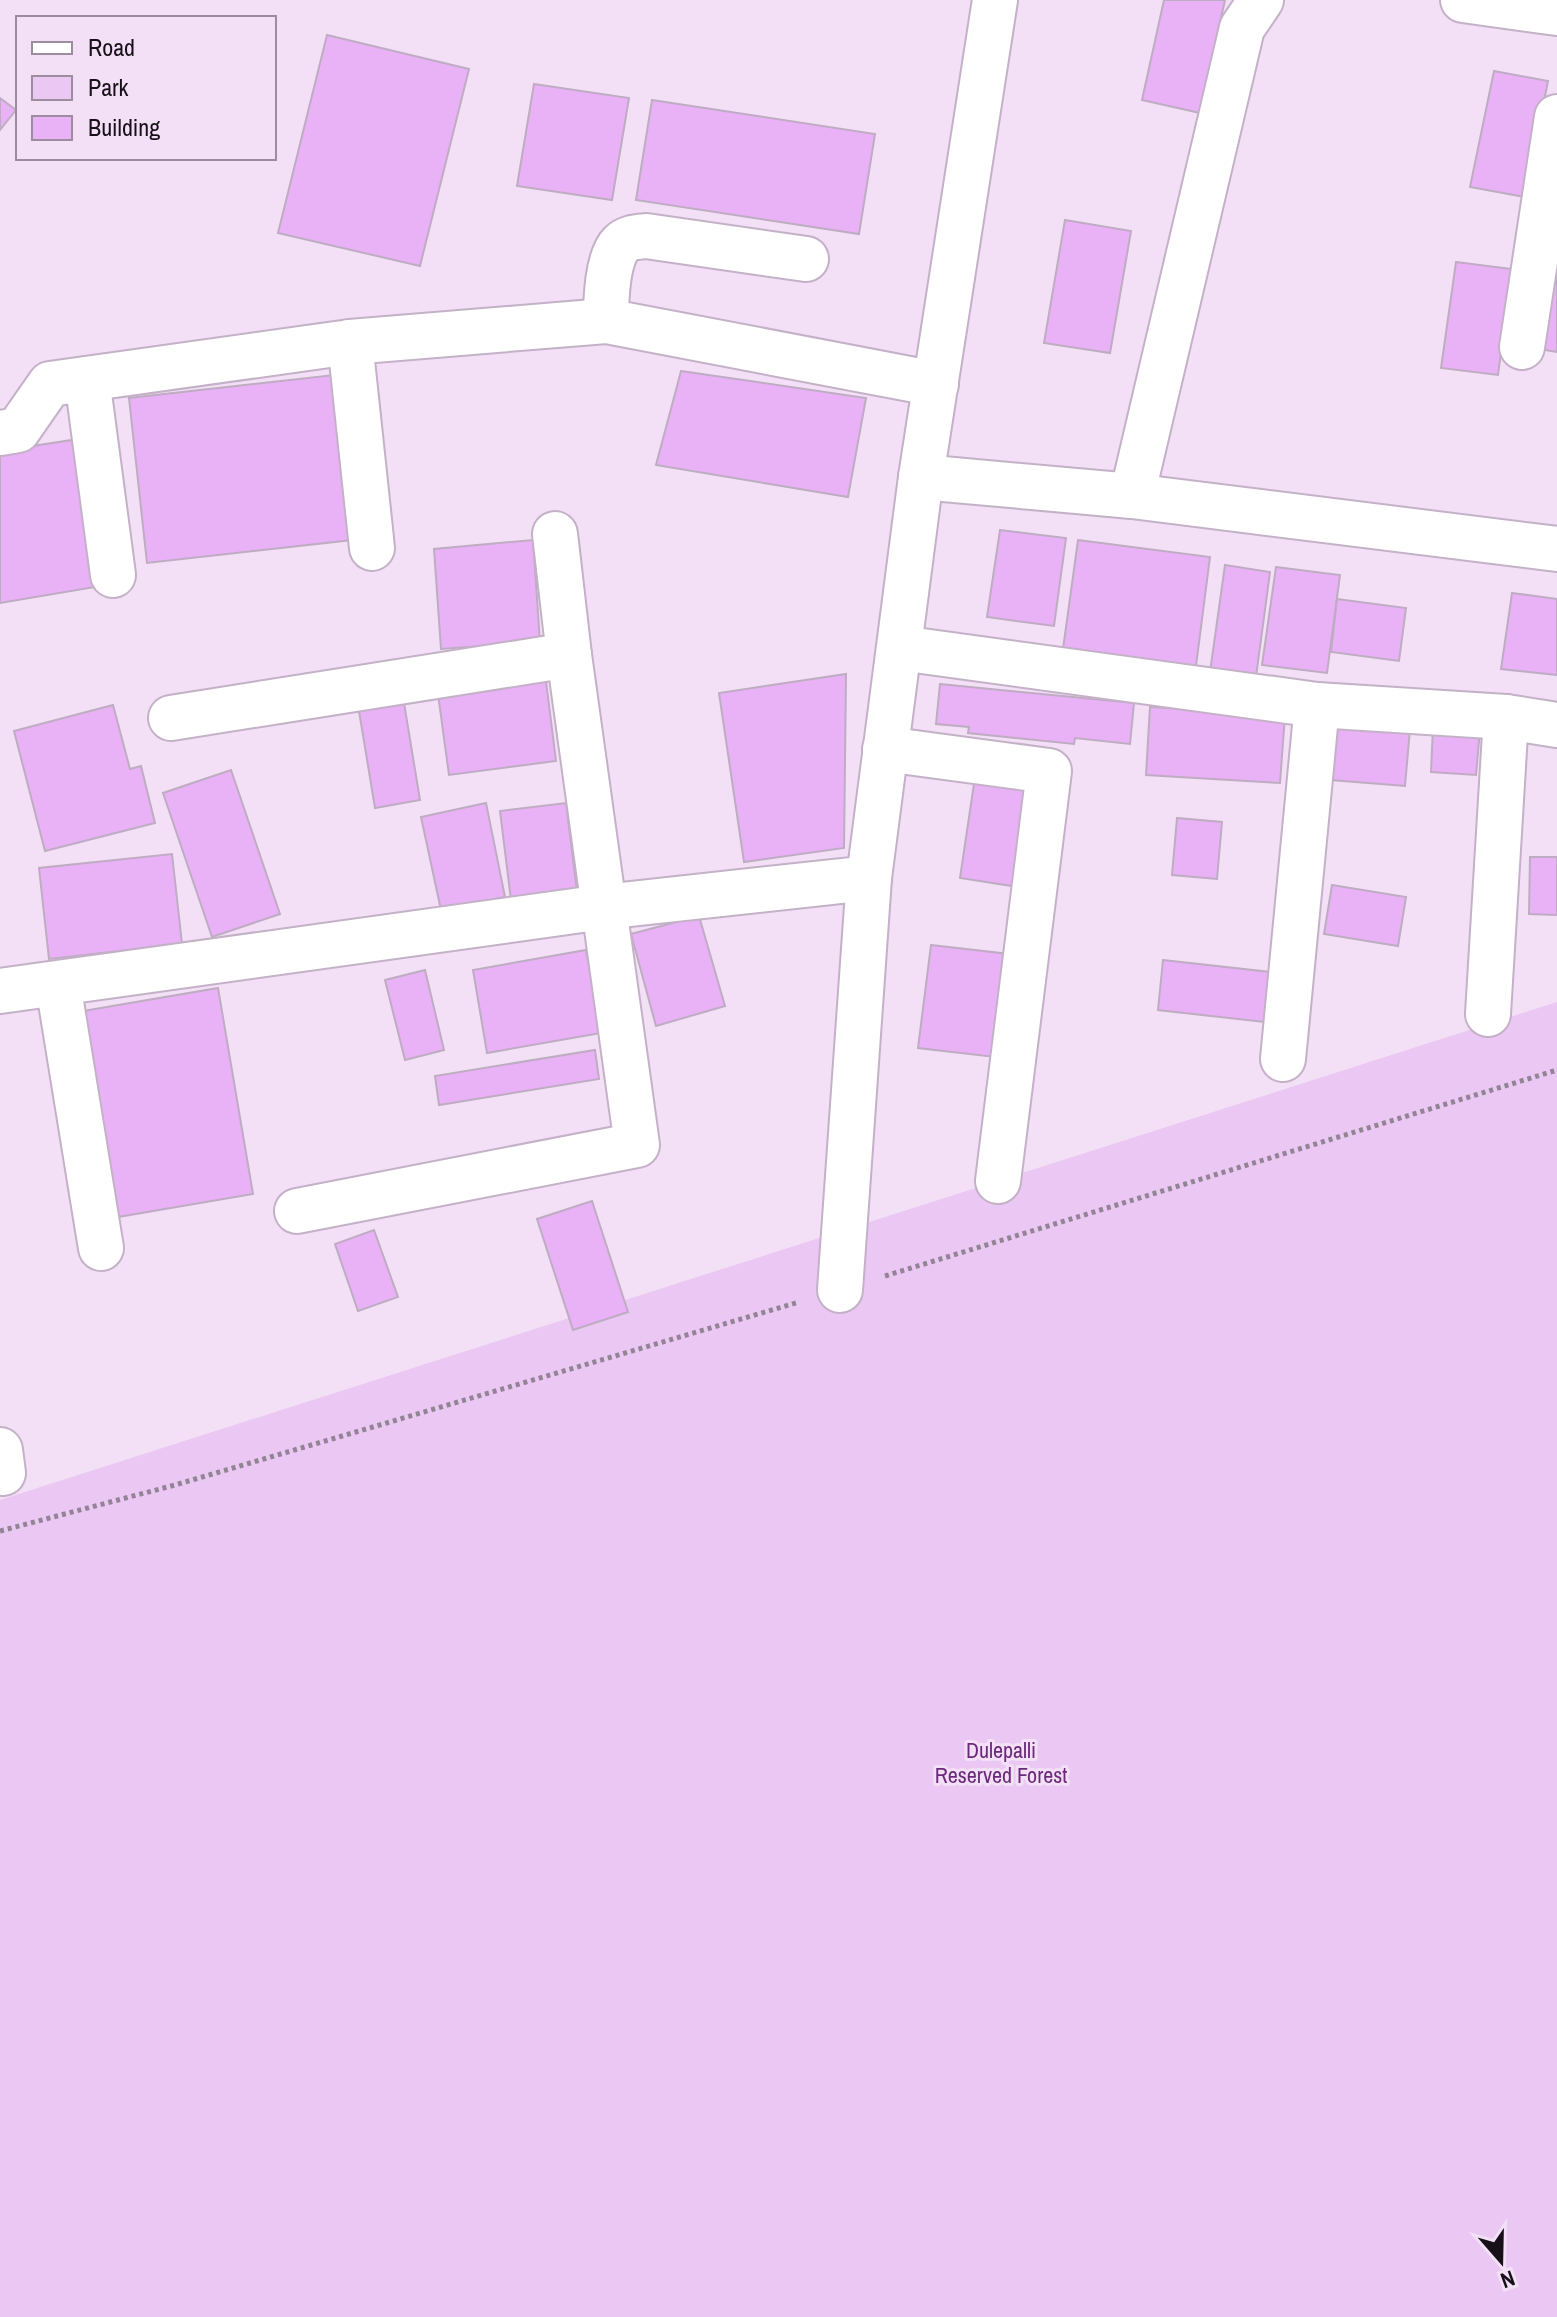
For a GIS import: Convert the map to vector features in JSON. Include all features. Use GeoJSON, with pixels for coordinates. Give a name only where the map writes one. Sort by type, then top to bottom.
{"type":"FeatureCollection","features":[{"type":"Feature","properties":{"kind":"street"},"geometry":{"type":"LineString","coordinates":[[840,1290],[869,878],[921,477],[995,0]]}},
{"type":"Feature","properties":{"kind":"street"},"geometry":{"type":"LineString","coordinates":[[1132,496],[1242,28],[1261,0]]}},
{"type":"Feature","properties":{"kind":"street"},"geometry":{"type":"LineString","coordinates":[[1463,0],[1557,13]]}},
{"type":"Feature","properties":{"kind":"street"},"geometry":{"type":"LineString","coordinates":[[1522,347],[1557,117]]}},
{"type":"Feature","properties":{"kind":"street"},"geometry":{"type":"LineString","coordinates":[[606,321],[606,286],[619,245],[629,239],[646,236],[806,259]]}},
{"type":"Feature","properties":{"kind":"street"},"geometry":{"type":"LineString","coordinates":[[0,433],[18,430],[69,381],[350,342],[606,321],[936,384]]}},
{"type":"Feature","properties":{"kind":"street"},"geometry":{"type":"LineString","coordinates":[[350,342],[372,548]]}},
{"type":"Feature","properties":{"kind":"street"},"geometry":{"type":"LineString","coordinates":[[69,381],[113,575]]}},
{"type":"Feature","properties":{"kind":"street"},"geometry":{"type":"LineString","coordinates":[[921,477],[1132,496],[1557,549]]}},
{"type":"Feature","properties":{"kind":"street"},"geometry":{"type":"LineString","coordinates":[[297,1211],[637,1145],[555,534]]}},
{"type":"Feature","properties":{"kind":"street"},"geometry":{"type":"LineString","coordinates":[[900,648],[1317,705],[1506,717],[1557,725]]}},
{"type":"Feature","properties":{"kind":"street"},"geometry":{"type":"LineString","coordinates":[[171,718],[569,655]]}},
{"type":"Feature","properties":{"kind":"street"},"geometry":{"type":"LineString","coordinates":[[1283,1059],[1317,705]]}},
{"type":"Feature","properties":{"kind":"street"},"geometry":{"type":"LineString","coordinates":[[1488,1014],[1506,717]]}},
{"type":"Feature","properties":{"kind":"street"},"geometry":{"type":"LineString","coordinates":[[885,749],[1049,771],[998,1181]]}},
{"type":"Feature","properties":{"kind":"street"},"geometry":{"type":"LineString","coordinates":[[0,991],[603,907],[869,878]]}},
{"type":"Feature","properties":{"kind":"street"},"geometry":{"type":"LineString","coordinates":[[58,984],[101,1248]]}},
{"type":"Feature","properties":{"kind":"path"},"geometry":{"type":"LineString","coordinates":[[0,1531],[175,1485],[840,1290],[1557,1070]]}},
{"type":"Feature","properties":{"kind":"green space","name":"Dulepalli Reserved Forest"},"geometry":{"type":"Polygon","coordinates":[[[1557,1002],[1557,2317],[0,2317],[0,1500],[1557,1002]]]}},
{"type":"Feature","properties":{"kind":"building"},"geometry":{"type":"Polygon","coordinates":[[[1164,0],[1225,0],[1200,113],[1142,100],[1164,0]]]}},
{"type":"Feature","properties":{"kind":"building"},"geometry":{"type":"Polygon","coordinates":[[[327,35],[469,69],[420,266],[278,233],[327,35]]]}},
{"type":"Feature","properties":{"kind":"building"},"geometry":{"type":"Polygon","coordinates":[[[1494,71],[1548,81],[1525,197],[1470,187],[1494,71]]]}},
{"type":"Feature","properties":{"kind":"building"},"geometry":{"type":"Polygon","coordinates":[[[534,84],[629,98],[612,200],[517,186],[534,84]]]}},
{"type":"Feature","properties":{"kind":"building"},"geometry":{"type":"Polygon","coordinates":[[[0,98],[16,110],[0,130],[0,98]]]}},
{"type":"Feature","properties":{"kind":"building"},"geometry":{"type":"Polygon","coordinates":[[[652,100],[875,134],[859,234],[636,200],[652,100]]]}},
{"type":"Feature","properties":{"kind":"building"},"geometry":{"type":"Polygon","coordinates":[[[1065,220],[1131,231],[1110,353],[1044,343],[1065,220]]]}},
{"type":"Feature","properties":{"kind":"building"},"geometry":{"type":"Polygon","coordinates":[[[1557,243],[1557,352],[1539,349],[1557,243]]]}},
{"type":"Feature","properties":{"kind":"building"},"geometry":{"type":"Polygon","coordinates":[[[1456,262],[1512,269],[1498,375],[1441,368],[1456,262]]]}},
{"type":"Feature","properties":{"kind":"building"},"geometry":{"type":"Polygon","coordinates":[[[681,371],[866,398],[848,497],[656,465],[681,371]]]}},
{"type":"Feature","properties":{"kind":"building"},"geometry":{"type":"Polygon","coordinates":[[[343,374],[361,539],[147,563],[129,398],[343,374]]]}},
{"type":"Feature","properties":{"kind":"building"},"geometry":{"type":"Polygon","coordinates":[[[72,440],[95,587],[0,603],[0,451],[72,440]]]}},
{"type":"Feature","properties":{"kind":"building"},"geometry":{"type":"Polygon","coordinates":[[[1000,530],[1066,538],[1054,626],[987,617],[1000,530]]]}},
{"type":"Feature","properties":{"kind":"building"},"geometry":{"type":"Polygon","coordinates":[[[533,540],[540,642],[441,649],[434,549],[533,540]]]}},
{"type":"Feature","properties":{"kind":"building"},"geometry":{"type":"Polygon","coordinates":[[[1078,540],[1210,557],[1196,666],[1063,649],[1078,540]]]}},
{"type":"Feature","properties":{"kind":"building"},"geometry":{"type":"Polygon","coordinates":[[[1225,565],[1270,572],[1256,677],[1210,672],[1225,565]]]}},
{"type":"Feature","properties":{"kind":"building"},"geometry":{"type":"Polygon","coordinates":[[[1276,567],[1340,575],[1327,673],[1262,665],[1276,567]]]}},
{"type":"Feature","properties":{"kind":"building"},"geometry":{"type":"Polygon","coordinates":[[[1512,593],[1557,599],[1557,675],[1501,669],[1512,593]]]}},
{"type":"Feature","properties":{"kind":"building"},"geometry":{"type":"Polygon","coordinates":[[[1337,599],[1406,608],[1399,661],[1331,652],[1337,599]]]}},
{"type":"Feature","properties":{"kind":"building"},"geometry":{"type":"Polygon","coordinates":[[[846,674],[844,848],[744,862],[719,693],[846,674]]]}},
{"type":"Feature","properties":{"kind":"building"},"geometry":{"type":"Polygon","coordinates":[[[546,681],[556,761],[449,775],[438,694],[546,681]]]}},
{"type":"Feature","properties":{"kind":"building"},"geometry":{"type":"Polygon","coordinates":[[[940,684],[1134,703],[1130,744],[1075,738],[1074,744],[968,733],[969,727],[936,724],[940,684]]]}},
{"type":"Feature","properties":{"kind":"building"},"geometry":{"type":"Polygon","coordinates":[[[404,703],[420,800],[375,808],[359,711],[404,703]]]}},
{"type":"Feature","properties":{"kind":"building"},"geometry":{"type":"Polygon","coordinates":[[[113,705],[130,769],[141,766],[155,823],[45,851],[14,731],[113,705]]]}},
{"type":"Feature","properties":{"kind":"building"},"geometry":{"type":"Polygon","coordinates":[[[1150,707],[1285,715],[1280,783],[1146,775],[1150,707]]]}},
{"type":"Feature","properties":{"kind":"building"},"geometry":{"type":"Polygon","coordinates":[[[1336,723],[1410,729],[1405,786],[1331,780],[1336,723]]]}},
{"type":"Feature","properties":{"kind":"building"},"geometry":{"type":"Polygon","coordinates":[[[1433,727],[1480,730],[1476,775],[1431,772],[1433,727]]]}},
{"type":"Feature","properties":{"kind":"building"},"geometry":{"type":"Polygon","coordinates":[[[231,770],[280,914],[212,937],[163,793],[231,770]]]}},
{"type":"Feature","properties":{"kind":"building"},"geometry":{"type":"Polygon","coordinates":[[[975,777],[1028,785],[1012,886],[960,878],[975,777]]]}},
{"type":"Feature","properties":{"kind":"building"},"geometry":{"type":"Polygon","coordinates":[[[486,803],[505,897],[441,910],[421,817],[486,803]]]}},
{"type":"Feature","properties":{"kind":"building"},"geometry":{"type":"Polygon","coordinates":[[[566,803],[577,891],[511,900],[500,811],[566,803]]]}},
{"type":"Feature","properties":{"kind":"building"},"geometry":{"type":"Polygon","coordinates":[[[1177,818],[1222,822],[1217,879],[1172,875],[1177,818]]]}},
{"type":"Feature","properties":{"kind":"building"},"geometry":{"type":"Polygon","coordinates":[[[172,854],[182,944],[49,959],[39,868],[172,854]]]}},
{"type":"Feature","properties":{"kind":"building"},"geometry":{"type":"Polygon","coordinates":[[[1530,857],[1557,857],[1557,915],[1529,914],[1530,857]]]}},
{"type":"Feature","properties":{"kind":"building"},"geometry":{"type":"Polygon","coordinates":[[[1332,885],[1406,897],[1398,946],[1324,934],[1332,885]]]}},
{"type":"Feature","properties":{"kind":"building"},"geometry":{"type":"Polygon","coordinates":[[[699,916],[725,1006],[656,1026],[631,934],[699,916]]]}},
{"type":"Feature","properties":{"kind":"building"},"geometry":{"type":"Polygon","coordinates":[[[931,945],[1009,954],[995,1057],[918,1048],[931,945]]]}},
{"type":"Feature","properties":{"kind":"building"},"geometry":{"type":"Polygon","coordinates":[[[586,950],[601,1033],[487,1053],[473,970],[586,950]]]}},
{"type":"Feature","properties":{"kind":"building"},"geometry":{"type":"Polygon","coordinates":[[[1163,960],[1270,972],[1264,1022],[1158,1010],[1163,960]]]}},
{"type":"Feature","properties":{"kind":"building"},"geometry":{"type":"Polygon","coordinates":[[[425,970],[444,1050],[405,1060],[385,980],[425,970]]]}},
{"type":"Feature","properties":{"kind":"building"},"geometry":{"type":"Polygon","coordinates":[[[218,988],[253,1194],[112,1218],[77,1012],[218,988]]]}},
{"type":"Feature","properties":{"kind":"building"},"geometry":{"type":"Polygon","coordinates":[[[595,1050],[599,1079],[439,1105],[435,1076],[595,1050]]]}},
{"type":"Feature","properties":{"kind":"building"},"geometry":{"type":"Polygon","coordinates":[[[592,1201],[628,1312],[573,1330],[537,1219],[592,1201]]]}},
{"type":"Feature","properties":{"kind":"building"},"geometry":{"type":"Polygon","coordinates":[[[374,1230],[398,1297],[358,1311],[335,1244],[374,1230]]]}}]}
